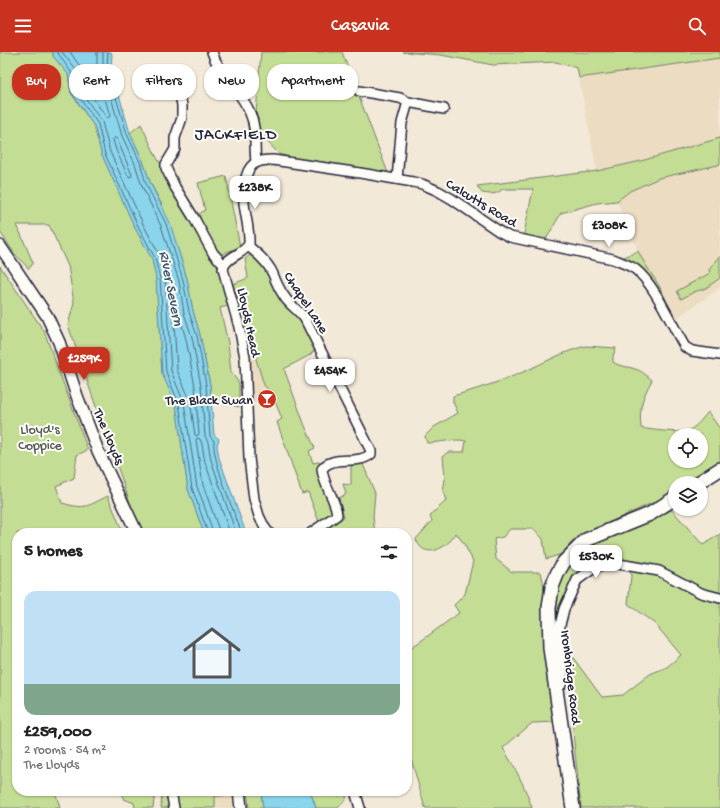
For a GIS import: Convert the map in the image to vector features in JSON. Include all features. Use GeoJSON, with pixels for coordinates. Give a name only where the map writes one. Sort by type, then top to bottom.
{"type":"FeatureCollection","features":[{"type":"Feature","properties":{"kind":"main road"},"geometry":{"type":"LineString","coordinates":[[708,477],[720,469]]}},
{"type":"Feature","properties":{"kind":"main road","name":"Ironbridge Road"},"geometry":{"type":"LineString","coordinates":[[573,808],[550,648],[549,608],[552,587],[564,562],[586,540],[650,514],[668,502]]}},
{"type":"Feature","properties":{"kind":"street"},"geometry":{"type":"LineString","coordinates":[[181,100],[182,118],[175,138],[175,149],[166,164],[166,168],[175,187],[213,253],[224,264],[230,258],[245,250],[248,246],[249,240],[243,194],[246,174],[251,165],[256,162],[251,113],[244,100],[218,65],[212,52]]}},
{"type":"Feature","properties":{"kind":"street"},"geometry":{"type":"LineString","coordinates":[[359,91],[400,98],[408,102],[444,109]]}},
{"type":"Feature","properties":{"kind":"street"},"geometry":{"type":"LineString","coordinates":[[397,179],[402,123],[408,102]]}},
{"type":"Feature","properties":{"kind":"street","name":"Calcutts Road"},"geometry":{"type":"LineString","coordinates":[[256,162],[273,160],[413,182],[438,191],[456,201],[500,232],[510,237],[613,260],[635,270],[645,278],[685,347],[692,351],[720,355]]}},
{"type":"Feature","properties":{"kind":"street","name":"The Lloyds"},"geometry":{"type":"LineString","coordinates":[[0,246],[47,316],[56,336],[98,451],[135,528]]}},
{"type":"Feature","properties":{"kind":"street","name":"Chapel Lane"},"geometry":{"type":"LineString","coordinates":[[248,246],[263,260],[273,274],[283,296],[305,319],[371,452],[366,458],[327,463],[322,469],[337,515],[318,528]]}},
{"type":"Feature","properties":{"kind":"street","name":"Lloyds Head"},"geometry":{"type":"LineString","coordinates":[[224,264],[224,273],[239,327],[245,357],[249,458],[254,499],[264,528]]}},
{"type":"Feature","properties":{"kind":"street"},"geometry":{"type":"LineString","coordinates":[[556,689],[561,685],[563,678],[559,644],[560,625],[564,609],[577,580],[591,570],[601,565],[613,563],[659,571],[701,593],[720,598]]}},
{"type":"Feature","properties":{"kind":"street"},"geometry":{"type":"LineString","coordinates":[[172,796],[174,808]]}},
{"type":"Feature","properties":{"kind":"street"},"geometry":{"type":"LineString","coordinates":[[240,796],[242,808]]}},
{"type":"Feature","properties":{"kind":"street"},"geometry":{"type":"LineString","coordinates":[[356,796],[360,808]]}},
{"type":"Feature","properties":{"kind":"shaded area"},"geometry":{"type":"Polygon","coordinates":[[[720,58],[720,138],[641,161],[597,171],[579,78],[720,58]]]}},
{"type":"Feature","properties":{"kind":"shaded area"},"geometry":{"type":"Polygon","coordinates":[[[720,164],[720,288],[681,315],[677,319],[677,323],[664,293],[652,274],[644,265],[617,201],[630,191],[659,178],[720,164]]]}},
{"type":"Feature","properties":{"kind":"shaded area"},"geometry":{"type":"Polygon","coordinates":[[[250,346],[253,348],[275,403],[252,403],[250,346]]]}},
{"type":"Feature","properties":{"kind":"shaded area"},"geometry":{"type":"Polygon","coordinates":[[[214,796],[233,796],[234,808],[215,808],[214,796]]]}},
{"type":"Feature","properties":{"kind":"green space"},"geometry":{"type":"Polygon","coordinates":[[[0,52],[53,52],[53,56],[60,64],[12,64],[12,100],[61,100],[61,66],[68,74],[69,100],[76,100],[94,126],[102,155],[135,228],[152,259],[156,278],[162,373],[176,405],[188,489],[202,528],[139,528],[68,325],[74,303],[68,266],[49,225],[17,225],[33,263],[29,269],[15,254],[0,232],[0,52]]]}},
{"type":"Feature","properties":{"kind":"green space"},"geometry":{"type":"Polygon","coordinates":[[[261,52],[342,52],[347,64],[267,64],[267,100],[358,100],[358,94],[388,173],[293,158],[279,154],[259,133],[256,113],[257,100],[259,100],[261,52]]]}},
{"type":"Feature","properties":{"kind":"green space"},"geometry":{"type":"Polygon","coordinates":[[[403,52],[720,52],[720,58],[579,78],[577,68],[556,62],[493,65],[441,55],[403,52]]]}},
{"type":"Feature","properties":{"kind":"green space"},"geometry":{"type":"Polygon","coordinates":[[[141,124],[156,156],[218,268],[228,306],[220,308],[228,343],[231,372],[239,383],[239,407],[227,404],[211,404],[210,385],[200,335],[182,262],[162,205],[150,182],[143,161],[130,133],[141,124]]]}},
{"type":"Feature","properties":{"kind":"green space"},"geometry":{"type":"Polygon","coordinates":[[[720,138],[720,164],[659,178],[630,191],[617,201],[597,203],[561,213],[545,241],[524,234],[533,189],[503,189],[497,193],[490,194],[482,193],[477,186],[597,171],[641,161],[720,138]]]}},
{"type":"Feature","properties":{"kind":"green space"},"geometry":{"type":"Polygon","coordinates":[[[226,176],[240,247],[224,253],[220,257],[206,235],[199,214],[205,210],[198,183],[226,176]]]}},
{"type":"Feature","properties":{"kind":"green space"},"geometry":{"type":"Polygon","coordinates":[[[638,251],[662,290],[668,305],[643,272],[622,258],[638,251]]]}},
{"type":"Feature","properties":{"kind":"green space"},"geometry":{"type":"Polygon","coordinates":[[[250,255],[253,255],[261,260],[300,317],[317,347],[310,355],[284,369],[305,426],[315,448],[309,451],[313,463],[329,460],[325,463],[333,513],[319,522],[308,492],[302,494],[277,422],[282,419],[272,394],[264,385],[233,284],[248,278],[245,259],[250,255]]]}},
{"type":"Feature","properties":{"kind":"green space"},"geometry":{"type":"Polygon","coordinates":[[[720,256],[720,278],[706,288],[681,299],[677,291],[710,273],[709,270],[720,256]]]}},
{"type":"Feature","properties":{"kind":"green space","name":"Lloyd's Coppice"},"geometry":{"type":"Polygon","coordinates":[[[0,266],[44,331],[88,450],[77,455],[74,478],[56,486],[62,503],[76,506],[86,506],[108,496],[121,528],[12,528],[12,796],[56,796],[60,808],[0,808],[0,266]]]}},
{"type":"Feature","properties":{"kind":"green space"},"geometry":{"type":"Polygon","coordinates":[[[586,346],[616,348],[613,356],[613,362],[644,373],[652,380],[642,403],[640,414],[641,428],[668,431],[668,468],[708,468],[708,428],[692,428],[701,421],[708,412],[720,429],[720,461],[698,476],[668,476],[668,496],[583,536],[571,543],[562,554],[546,559],[543,539],[534,529],[510,529],[503,537],[494,539],[496,559],[512,572],[541,572],[544,591],[544,649],[556,722],[532,723],[503,748],[519,777],[532,808],[425,808],[412,762],[412,647],[459,613],[454,605],[465,594],[473,561],[456,533],[446,545],[431,551],[422,548],[416,539],[432,521],[430,517],[435,510],[446,501],[443,491],[445,479],[443,456],[448,452],[464,452],[466,441],[457,440],[427,443],[425,436],[434,427],[458,413],[453,402],[453,396],[523,372],[578,348],[586,346]]]}},
{"type":"Feature","properties":{"kind":"green space"},"geometry":{"type":"Polygon","coordinates":[[[362,462],[375,493],[373,517],[374,528],[328,528],[344,517],[339,498],[346,494],[343,484],[351,485],[351,466],[362,462]]]}},
{"type":"Feature","properties":{"kind":"green space"},"geometry":{"type":"Polygon","coordinates":[[[668,512],[668,516],[677,516],[703,545],[720,534],[720,808],[581,808],[574,743],[568,657],[571,655],[602,697],[623,695],[650,674],[667,667],[681,655],[655,624],[628,604],[631,576],[630,570],[611,567],[599,571],[585,579],[577,590],[571,603],[563,598],[553,635],[554,598],[558,582],[573,559],[585,548],[668,512]]]}},
{"type":"Feature","properties":{"kind":"green space"},"geometry":{"type":"Polygon","coordinates":[[[122,796],[154,796],[153,808],[135,808],[134,803],[124,799],[122,796]]]}},
{"type":"Feature","properties":{"kind":"green space"},"geometry":{"type":"Polygon","coordinates":[[[162,796],[169,796],[171,808],[161,808],[162,796]]]}},
{"type":"Feature","properties":{"kind":"green space"},"geometry":{"type":"Polygon","coordinates":[[[177,796],[215,796],[215,808],[179,808],[177,796]]]}},
{"type":"Feature","properties":{"kind":"green space"},"geometry":{"type":"Polygon","coordinates":[[[248,796],[262,796],[263,808],[249,808],[248,796]]]}},
{"type":"Feature","properties":{"kind":"green space"},"geometry":{"type":"Polygon","coordinates":[[[312,796],[346,796],[346,799],[338,808],[316,808],[312,796]]]}},
{"type":"Feature","properties":{"kind":"water"},"geometry":{"type":"Polygon","coordinates":[[[53,52],[111,52],[112,55],[111,64],[69,64],[69,80],[68,74],[53,56],[53,52]]]}},
{"type":"Feature","properties":{"kind":"water","name":"River Severn"},"geometry":{"type":"Polygon","coordinates":[[[76,100],[120,100],[130,133],[143,161],[150,182],[170,223],[187,279],[193,311],[200,335],[210,385],[214,435],[219,439],[217,445],[219,458],[244,528],[202,528],[188,489],[176,405],[162,373],[156,278],[152,259],[135,228],[102,155],[94,126],[76,100]]]}},
{"type":"Feature","properties":{"kind":"water"},"geometry":{"type":"Polygon","coordinates":[[[262,796],[312,796],[316,808],[263,808],[262,796]]]}},
{"type":"Feature","properties":{"kind":"place","name":"The Black Swan"},"geometry":{"type":"Point","coordinates":[267,399]}},
{"type":"Feature","properties":{"kind":"district","name":"JACKFIELD"},"geometry":{"type":"Point","coordinates":[236,133]}}]}
